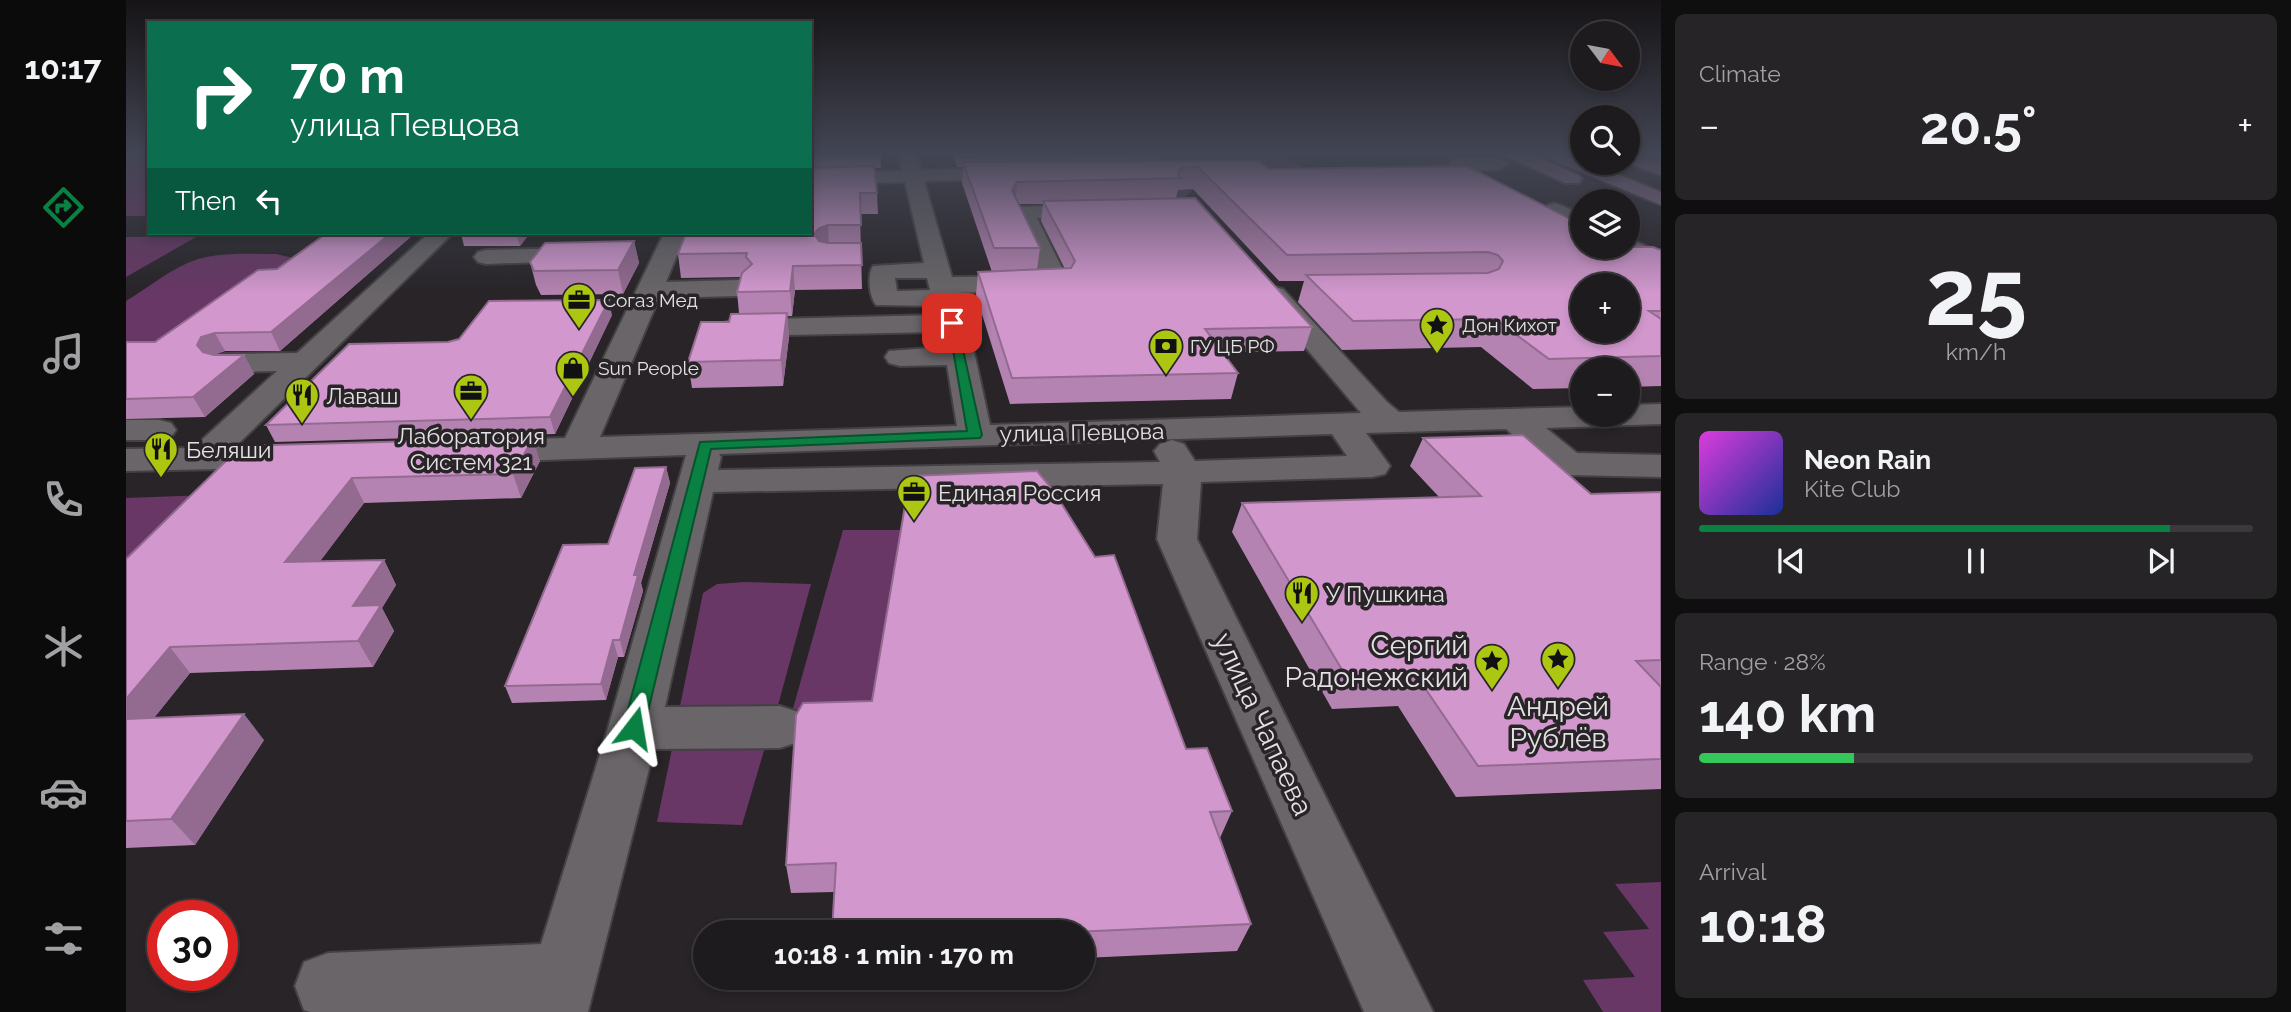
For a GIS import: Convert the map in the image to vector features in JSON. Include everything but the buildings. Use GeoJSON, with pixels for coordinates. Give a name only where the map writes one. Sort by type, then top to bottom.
{"type":"FeatureCollection","features":[{"type":"Feature","properties":{"kind":"main road"},"geometry":{"type":"LineString","coordinates":[[1640,210],[1661,220]]}},
{"type":"Feature","properties":{"kind":"street"},"geometry":{"type":"LineString","coordinates":[[919,200],[960,356],[975,435]]}},
{"type":"Feature","properties":{"kind":"street"},"geometry":{"type":"LineString","coordinates":[[1555,209],[1570,216]]}},
{"type":"Feature","properties":{"kind":"street"},"geometry":{"type":"LineString","coordinates":[[730,328],[941,286],[1057,284],[1023,212],[1117,211]]}},
{"type":"Feature","properties":{"kind":"street"},"geometry":{"type":"LineString","coordinates":[[202,459],[415,259],[445,245]]}},
{"type":"Feature","properties":{"kind":"street"},"geometry":{"type":"LineString","coordinates":[[578,448],[646,297],[661,247]]}},
{"type":"Feature","properties":{"kind":"street"},"geometry":{"type":"LineString","coordinates":[[1640,251],[1661,262]]}},
{"type":"Feature","properties":{"kind":"street"},"geometry":{"type":"LineString","coordinates":[[486,257],[615,254]]}},
{"type":"Feature","properties":{"kind":"street"},"geometry":{"type":"LineString","coordinates":[[870,256],[941,286]]}},
{"type":"Feature","properties":{"kind":"street"},"geometry":{"type":"LineString","coordinates":[[1253,271],[1285,292],[1375,409],[1391,422]]}},
{"type":"Feature","properties":{"kind":"street"},"geometry":{"type":"LineString","coordinates":[[611,304],[646,297],[738,288]]}},
{"type":"Feature","properties":{"kind":"street"},"geometry":{"type":"LineString","coordinates":[[225,363],[363,347]]}},
{"type":"Feature","properties":{"kind":"street"},"geometry":{"type":"LineString","coordinates":[[900,357],[960,356]]}},
{"type":"Feature","properties":{"kind":"street","name":"улица Певцова"},"geometry":{"type":"LineString","coordinates":[[453,452],[578,448],[701,463],[975,435],[1172,452],[1342,424],[1661,414]]}},
{"type":"Feature","properties":{"kind":"street"},"geometry":{"type":"LineString","coordinates":[[1515,418],[1568,464],[1661,466]]}},
{"type":"Feature","properties":{"kind":"street"},"geometry":{"type":"LineString","coordinates":[[328,986],[559,994],[634,728],[701,463],[1172,452],[1373,466],[1342,424]]}},
{"type":"Feature","properties":{"kind":"street","name":"улица Чапаева"},"geometry":{"type":"LineString","coordinates":[[1172,452],[1177,539],[1399,1012]]}},
{"type":"Feature","properties":{"kind":"street"},"geometry":{"type":"LineString","coordinates":[[126,460],[299,456]]}},
{"type":"Feature","properties":{"kind":"street"},"geometry":{"type":"LineString","coordinates":[[634,728],[780,727]]}},
{"type":"Feature","properties":{"kind":"shaded area"},"geometry":{"type":"Polygon","coordinates":[[[126,200],[147,200],[147,216],[126,216],[126,200]]]}},
{"type":"Feature","properties":{"kind":"shaded area"},"geometry":{"type":"Polygon","coordinates":[[[126,237],[196,237],[126,277],[126,237]]]}},
{"type":"Feature","properties":{"kind":"shaded area"},"geometry":{"type":"Polygon","coordinates":[[[227,254],[276,254],[293,258],[190,338],[126,355],[126,301],[170,272],[198,259],[227,254]]]}},
{"type":"Feature","properties":{"kind":"shaded area"},"geometry":{"type":"Polygon","coordinates":[[[208,495],[126,578],[126,498],[208,495]]]}},
{"type":"Feature","properties":{"kind":"shaded area"},"geometry":{"type":"Polygon","coordinates":[[[843,530],[904,530],[869,728],[787,730],[843,530]]]}},
{"type":"Feature","properties":{"kind":"shaded area"},"geometry":{"type":"Polygon","coordinates":[[[717,584],[811,584],[777,709],[679,711],[703,593],[717,584]]]}},
{"type":"Feature","properties":{"kind":"shaded area"},"geometry":{"type":"Polygon","coordinates":[[[768,737],[742,825],[657,822],[674,739],[768,737]]]}},
{"type":"Feature","properties":{"kind":"shaded area"},"geometry":{"type":"Polygon","coordinates":[[[1661,882],[1661,1012],[1603,1012],[1583,980],[1635,977],[1603,932],[1649,929],[1615,884],[1661,882]]]}},
{"type":"Feature","properties":{"kind":"place","name":"Согаз Мед"},"geometry":{"type":"Point","coordinates":[579,330]}},
{"type":"Feature","properties":{"kind":"place","name":"Дон Кихот"},"geometry":{"type":"Point","coordinates":[1437,355]}},
{"type":"Feature","properties":{"kind":"place","name":"ГУ ЦБ РФ"},"geometry":{"type":"Point","coordinates":[1166,376]}},
{"type":"Feature","properties":{"kind":"place","name":"Sun People"},"geometry":{"type":"Point","coordinates":[573,398]}},
{"type":"Feature","properties":{"kind":"place","name":"Лаборатория Систем 321"},"geometry":{"type":"Point","coordinates":[471,421]}},
{"type":"Feature","properties":{"kind":"place","name":"Лаваш"},"geometry":{"type":"Point","coordinates":[302,425]}},
{"type":"Feature","properties":{"kind":"place","name":"Беляши"},"geometry":{"type":"Point","coordinates":[161,479]}},
{"type":"Feature","properties":{"kind":"place","name":"Единая Россия"},"geometry":{"type":"Point","coordinates":[914,522]}},
{"type":"Feature","properties":{"kind":"place","name":"У Пушкина"},"geometry":{"type":"Point","coordinates":[1302,623]}},
{"type":"Feature","properties":{"kind":"place","name":"Андрей Рублёв"},"geometry":{"type":"Point","coordinates":[1558,689]}},
{"type":"Feature","properties":{"kind":"place","name":"Сергий Радонежский"},"geometry":{"type":"Point","coordinates":[1492,691]}},
{"type":"Feature","properties":{"kind":"route"},"geometry":{"type":"LineString","coordinates":[[634,728],[705,445],[975,435],[952,323]]}}]}
